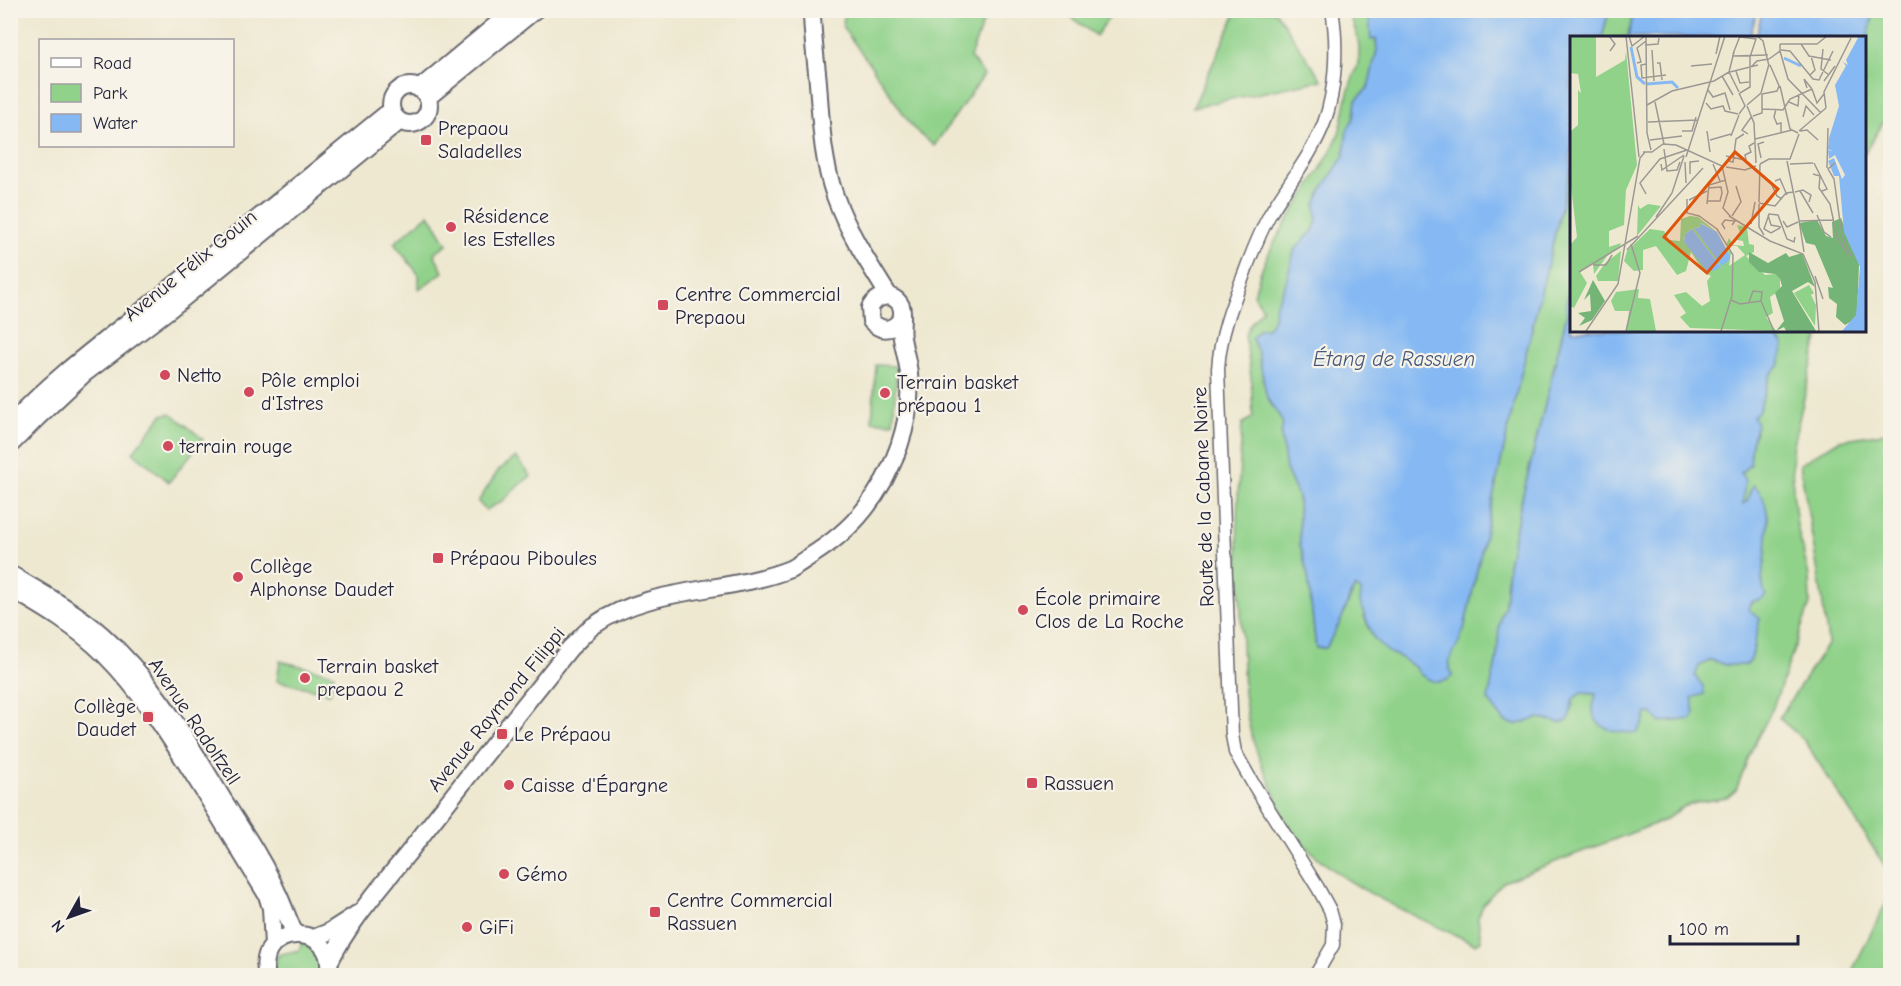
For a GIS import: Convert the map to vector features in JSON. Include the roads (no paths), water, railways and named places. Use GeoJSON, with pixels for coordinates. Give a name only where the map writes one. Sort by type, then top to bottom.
{"type":"FeatureCollection","features":[{"type":"Feature","properties":{"kind":"main road","name":"Avenue Félix Gouin"},"geometry":{"type":"LineString","coordinates":[[423,93],[514,10]]}},
{"type":"Feature","properties":{"kind":"main road","name":"Avenue Félix Gouin"},"geometry":{"type":"LineString","coordinates":[[423,93],[535,10]]}},
{"type":"Feature","properties":{"kind":"main road"},"geometry":{"type":"LineString","coordinates":[[807,10],[812,28]]}},
{"type":"Feature","properties":{"kind":"main road"},"geometry":{"type":"LineString","coordinates":[[812,10],[825,162],[836,198],[882,298]]}},
{"type":"Feature","properties":{"kind":"main road","name":"Avenue Félix Gouin"},"geometry":{"type":"LineString","coordinates":[[10,425],[74,364],[385,115],[396,116],[411,124],[422,120],[428,109],[423,93],[413,87],[400,89],[392,99],[396,116]]}},
{"type":"Feature","properties":{"kind":"main road","name":"Avenue Félix Gouin"},"geometry":{"type":"LineString","coordinates":[[10,445],[86,373],[170,309],[396,116]]}},
{"type":"Feature","properties":{"kind":"main road"},"geometry":{"type":"LineString","coordinates":[[884,329],[896,326],[901,319],[902,310],[895,299],[882,298],[870,308],[869,315],[875,325],[897,339],[904,348]]}},
{"type":"Feature","properties":{"kind":"main road","name":"Avenue Raymond Filippi"},"geometry":{"type":"LineString","coordinates":[[328,969],[336,950],[363,910],[570,648],[593,626],[641,603],[759,578],[791,568],[838,538],[864,510],[882,484],[893,461],[904,428],[909,400],[909,374],[901,319]]}},
{"type":"Feature","properties":{"kind":"main road","name":"Avenue Radolfzell"},"geometry":{"type":"LineString","coordinates":[[10,574],[63,606],[101,634],[125,656],[148,684],[174,720],[263,865],[278,892],[286,917],[295,934]]}},
{"type":"Feature","properties":{"kind":"main road","name":"Avenue Radolfzell"},"geometry":{"type":"LineString","coordinates":[[10,588],[53,615],[95,647],[143,699],[165,729],[267,895],[271,909],[273,945]]}},
{"type":"Feature","properties":{"kind":"main road","name":"Avenue Raymond Filippi"},"geometry":{"type":"LineString","coordinates":[[314,938],[329,932],[363,910]]}},
{"type":"Feature","properties":{"kind":"main road"},"geometry":{"type":"LineString","coordinates":[[262,972],[268,952],[273,945],[284,937],[295,934],[314,938],[324,949],[328,969]]}},
{"type":"Feature","properties":{"kind":"street","name":"Route de la Cabane Noire"},"geometry":{"type":"LineString","coordinates":[[1316,975],[1333,945],[1334,924],[1330,910],[1235,752],[1232,735],[1218,369],[1220,345],[1229,314],[1252,253],[1269,216],[1317,138],[1324,122],[1336,51],[1336,31],[1332,10]]}},
{"type":"Feature","properties":{"kind":"water","name":"Étang de Rassuen"},"geometry":{"type":"Polygon","coordinates":[[[1378,10],[1609,11],[1602,36],[1570,36],[1570,171],[1513,407],[1464,629],[1448,663],[1452,676],[1438,682],[1421,675],[1415,667],[1390,653],[1373,637],[1360,603],[1361,591],[1355,587],[1326,648],[1316,648],[1308,576],[1300,544],[1298,496],[1286,469],[1281,434],[1283,424],[1267,398],[1258,352],[1252,338],[1258,330],[1267,329],[1274,318],[1275,306],[1285,286],[1295,249],[1313,231],[1317,220],[1316,205],[1321,191],[1344,156],[1347,130],[1354,118],[1356,100],[1368,88],[1377,50],[1376,39],[1371,40],[1369,17],[1378,10]]]}},
{"type":"Feature","properties":{"kind":"water"},"geometry":{"type":"Polygon","coordinates":[[[1634,10],[1757,11],[1750,36],[1628,36],[1634,10]]]}},
{"type":"Feature","properties":{"kind":"water"},"geometry":{"type":"Polygon","coordinates":[[[1762,10],[1874,11],[1865,48],[1865,36],[1756,36],[1762,10]]]}},
{"type":"Feature","properties":{"kind":"water"},"geometry":{"type":"Polygon","coordinates":[[[1570,291],[1570,332],[1772,332],[1784,345],[1779,366],[1770,375],[1759,410],[1753,417],[1757,423],[1752,440],[1750,464],[1741,473],[1745,481],[1743,504],[1747,501],[1754,485],[1765,502],[1768,522],[1762,579],[1766,595],[1761,600],[1753,601],[1748,609],[1760,618],[1751,660],[1746,665],[1726,665],[1711,660],[1699,666],[1695,676],[1703,686],[1704,694],[1692,698],[1695,712],[1692,719],[1660,722],[1652,713],[1646,713],[1637,733],[1609,729],[1597,722],[1593,708],[1596,694],[1581,693],[1573,699],[1569,720],[1560,723],[1539,718],[1515,725],[1505,722],[1488,700],[1497,658],[1501,615],[1505,606],[1508,565],[1567,314],[1566,303],[1570,291]]]}},
{"type":"Feature","properties":{"kind":"place","name":"Prepaou Saladelles"},"geometry":{"type":"Point","coordinates":[426,140]}},
{"type":"Feature","properties":{"kind":"place","name":"Résidence les Estelles"},"geometry":{"type":"Point","coordinates":[451,227]}},
{"type":"Feature","properties":{"kind":"place","name":"Centre Commercial Prepaou"},"geometry":{"type":"Point","coordinates":[663,305]}},
{"type":"Feature","properties":{"kind":"place","name":"Netto"},"geometry":{"type":"Point","coordinates":[165,375]}},
{"type":"Feature","properties":{"kind":"place","name":"Pôle emploi d'Istres"},"geometry":{"type":"Point","coordinates":[249,392]}},
{"type":"Feature","properties":{"kind":"place","name":"Terrain basket prépaou 1"},"geometry":{"type":"Point","coordinates":[885,393]}},
{"type":"Feature","properties":{"kind":"place","name":"terrain rouge"},"geometry":{"type":"Point","coordinates":[168,446]}},
{"type":"Feature","properties":{"kind":"place","name":"Prépaou Piboules"},"geometry":{"type":"Point","coordinates":[438,558]}},
{"type":"Feature","properties":{"kind":"place","name":"Collège Alphonse Daudet"},"geometry":{"type":"Point","coordinates":[238,577]}},
{"type":"Feature","properties":{"kind":"place","name":"École primaire Clos de La Roche"},"geometry":{"type":"Point","coordinates":[1023,610]}},
{"type":"Feature","properties":{"kind":"place","name":"Terrain basket prepaou 2"},"geometry":{"type":"Point","coordinates":[305,678]}},
{"type":"Feature","properties":{"kind":"place","name":"Collège Daudet"},"geometry":{"type":"Point","coordinates":[148,717]}},
{"type":"Feature","properties":{"kind":"place","name":"Le Prépaou"},"geometry":{"type":"Point","coordinates":[502,734]}},
{"type":"Feature","properties":{"kind":"place","name":"Rassuen"},"geometry":{"type":"Point","coordinates":[1032,783]}},
{"type":"Feature","properties":{"kind":"place","name":"Caisse d'Épargne"},"geometry":{"type":"Point","coordinates":[509,785]}},
{"type":"Feature","properties":{"kind":"place","name":"Gémo"},"geometry":{"type":"Point","coordinates":[504,874]}},
{"type":"Feature","properties":{"kind":"place","name":"Centre Commercial Rassuen"},"geometry":{"type":"Point","coordinates":[655,912]}},
{"type":"Feature","properties":{"kind":"place","name":"GiFi"},"geometry":{"type":"Point","coordinates":[467,927]}}]}
